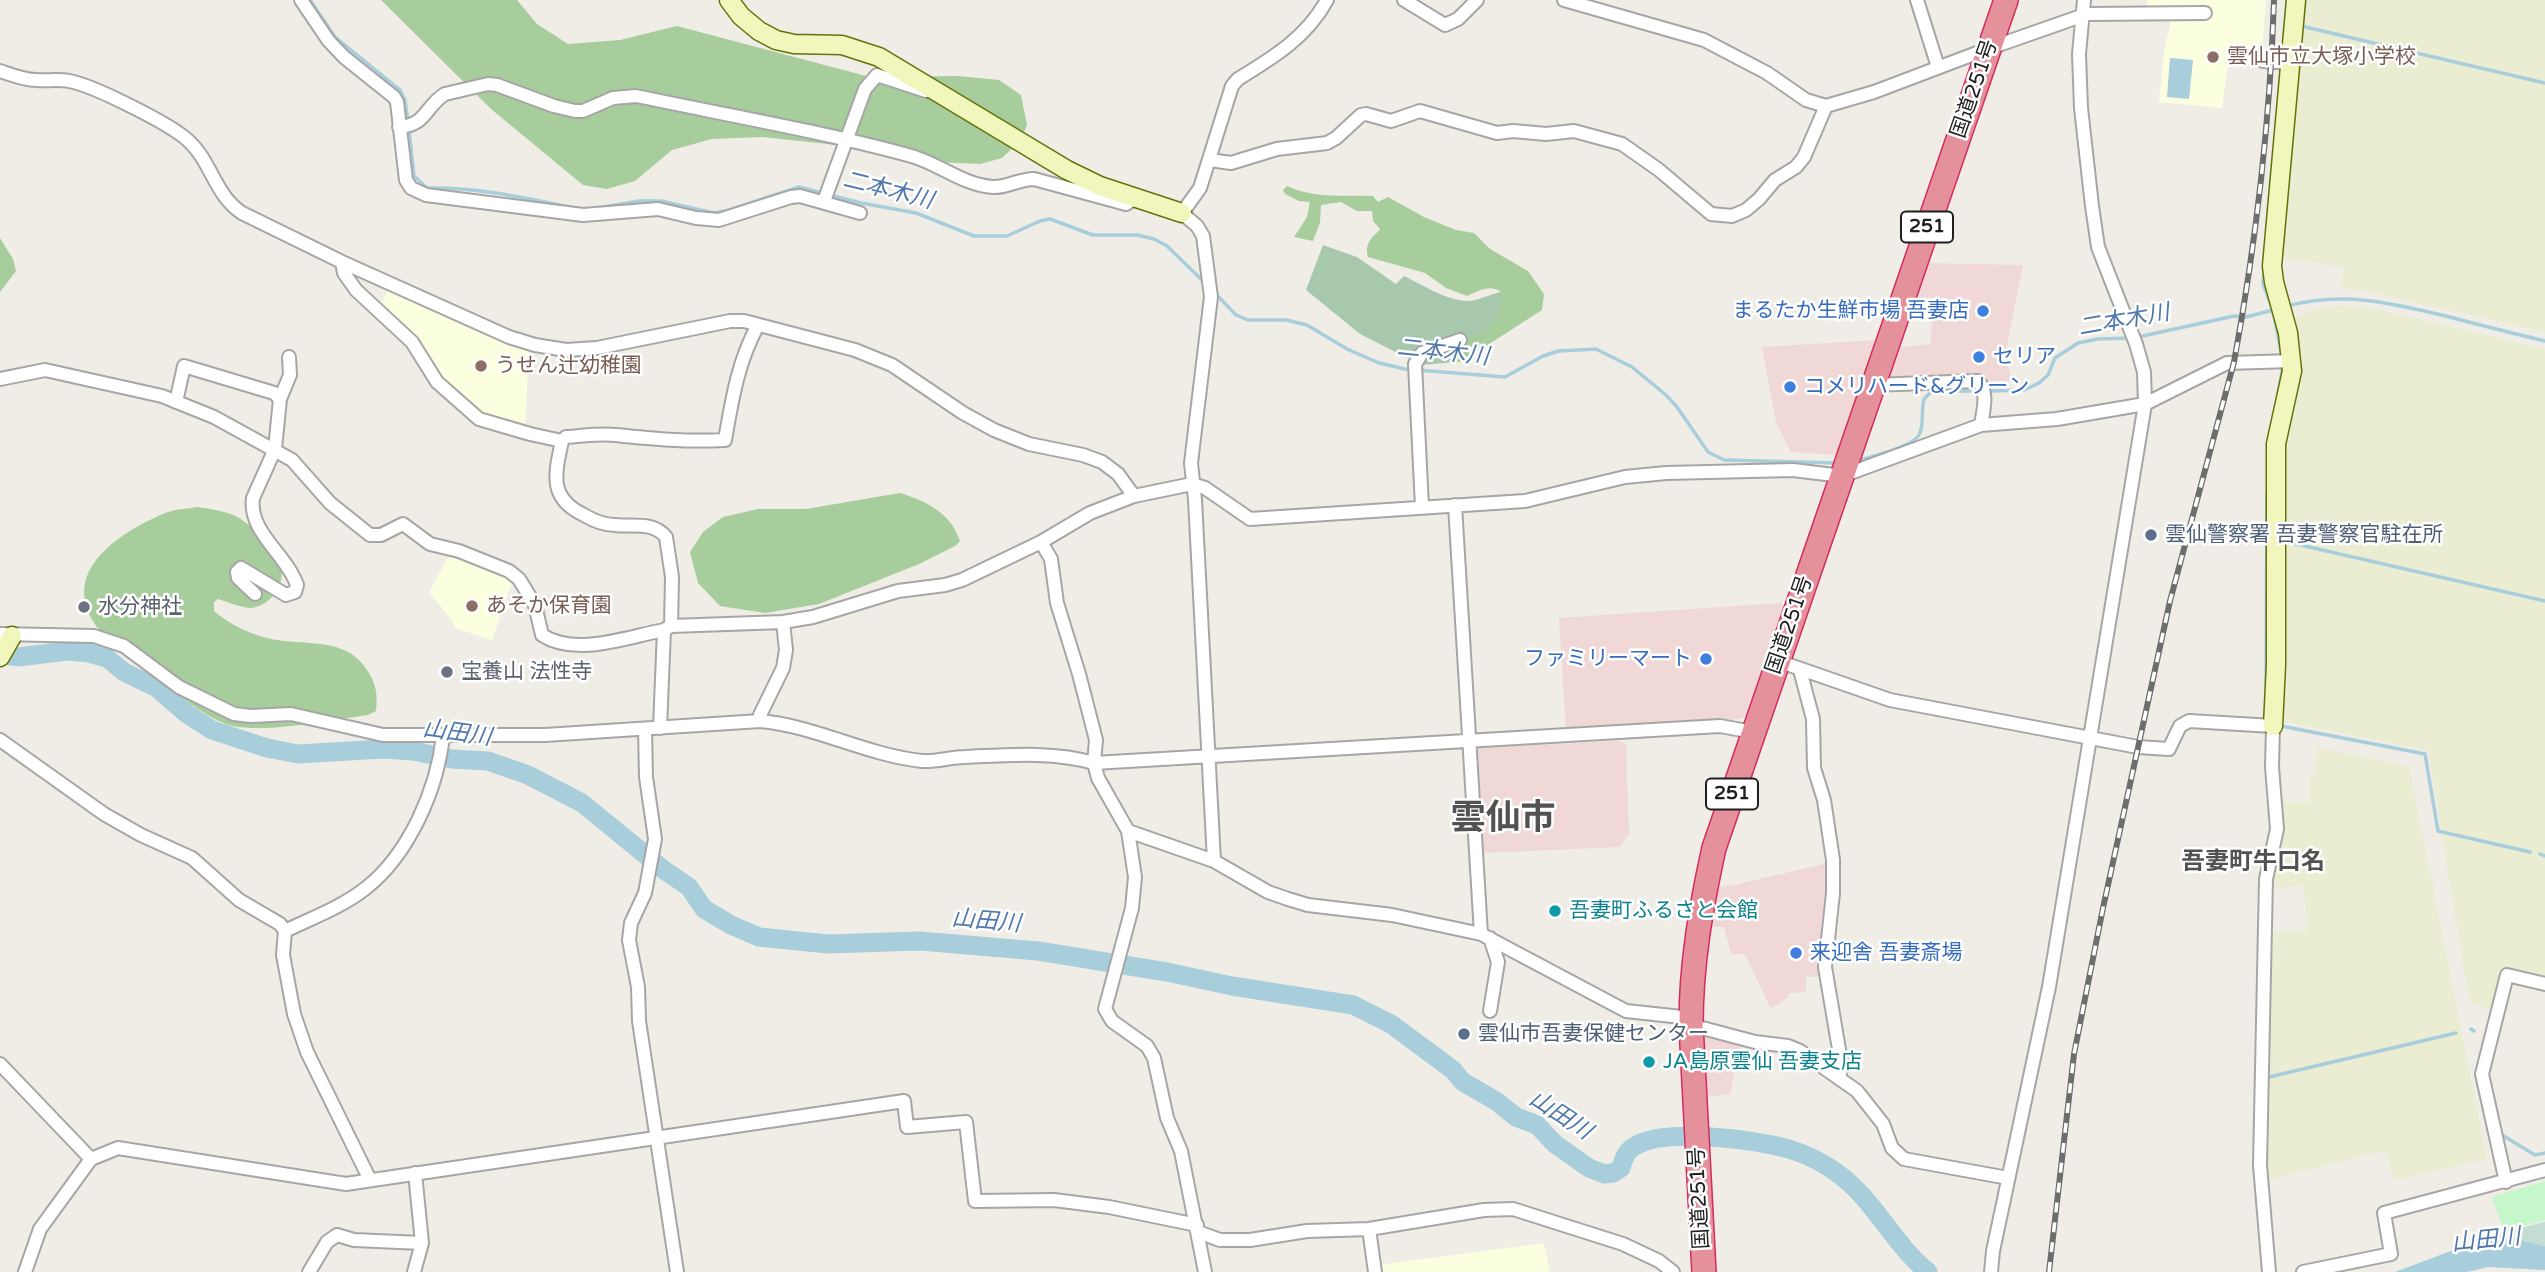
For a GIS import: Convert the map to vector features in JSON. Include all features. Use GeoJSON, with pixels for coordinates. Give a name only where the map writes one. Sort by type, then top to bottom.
{"type":"FeatureCollection","features":[{"type":"Feature","properties":{"kind":"highway","name":"国道251号"},"geometry":{"type":"LineString","coordinates":[[1703,1272],[1691,1021],[1694,950],[1714,848],[2006,0]]}},
{"type":"Feature","properties":{"kind":"street"},"geometry":{"type":"LineString","coordinates":[[301,0],[328,40],[344,57],[394,97],[405,126],[406,180],[411,188],[426,195],[564,215],[658,209],[708,220],[730,218],[791,197],[826,196],[860,213]]}},
{"type":"Feature","properties":{"kind":"street"},"geometry":{"type":"LineString","coordinates":[[729,0],[741,16],[759,31],[776,40],[794,44],[842,45],[879,57],[1067,170],[1100,186],[1182,213],[1197,226],[1203,236],[1211,297],[1191,463],[1214,861]]}},
{"type":"Feature","properties":{"kind":"street"},"geometry":{"type":"LineString","coordinates":[[1182,213],[1200,188],[1232,86],[1238,79],[1296,40],[1320,14],[1327,0]]}},
{"type":"Feature","properties":{"kind":"street"},"geometry":{"type":"LineString","coordinates":[[1404,0],[1445,24],[1458,19],[1477,0]]}},
{"type":"Feature","properties":{"kind":"street"},"geometry":{"type":"LineString","coordinates":[[1564,0],[1704,40],[1754,66],[1806,100],[1826,106],[1874,92],[1938,66],[2083,16],[2205,13]]}},
{"type":"Feature","properties":{"kind":"street"},"geometry":{"type":"LineString","coordinates":[[1917,0],[1938,66]]}},
{"type":"Feature","properties":{"kind":"street"},"geometry":{"type":"LineString","coordinates":[[1991,1272],[2008,1178],[2052,973],[2145,404],[2144,372],[2135,339],[2098,247],[2081,108],[2078,54],[2084,0]]}},
{"type":"Feature","properties":{"kind":"street"},"geometry":{"type":"LineString","coordinates":[[2269,1272],[2261,1204],[2260,1165],[2266,878],[2277,829],[2272,767],[2276,665],[2276,444],[2292,371],[2291,349],[2272,266],[2296,0]]}},
{"type":"Feature","properties":{"kind":"street"},"geometry":{"type":"LineString","coordinates":[[1703,33],[1729,44],[1750,58],[1754,66]]}},
{"type":"Feature","properties":{"kind":"street"},"geometry":{"type":"LineString","coordinates":[[2263,61],[2290,63]]}},
{"type":"Feature","properties":{"kind":"street"},"geometry":{"type":"LineString","coordinates":[[0,71],[35,80],[74,82],[164,123],[202,155],[223,196],[231,205],[342,262],[509,337],[566,350],[597,348],[730,321],[758,325],[855,350],[892,365],[963,413],[994,430],[1029,444],[1083,455],[1102,462],[1118,474],[1134,496]]}},
{"type":"Feature","properties":{"kind":"street"},"geometry":{"type":"LineString","coordinates":[[826,196],[865,89],[875,75],[925,92],[932,87]]}},
{"type":"Feature","properties":{"kind":"street"},"geometry":{"type":"LineString","coordinates":[[405,126],[439,97],[488,84],[575,111],[583,111],[613,98],[636,96],[846,138],[914,156],[953,176],[987,186],[995,187],[1023,179],[1034,179],[1126,204],[1135,198]]}},
{"type":"Feature","properties":{"kind":"street"},"geometry":{"type":"LineString","coordinates":[[1210,160],[1231,163],[1278,149],[1327,142],[1336,138],[1361,115],[1391,121],[1420,111],[1497,133],[1513,131],[1545,134],[1574,131],[1622,144],[1659,170],[1711,214],[1732,216],[1745,210],[1759,199],[1775,180],[1796,167],[1804,157],[1826,106]]}},
{"type":"Feature","properties":{"kind":"street"},"geometry":{"type":"LineString","coordinates":[[342,262],[344,273],[356,290],[412,342],[438,382],[479,419],[562,441]]}},
{"type":"Feature","properties":{"kind":"street"},"geometry":{"type":"LineString","coordinates":[[660,728],[672,577],[666,537],[653,526],[599,523],[572,509],[559,493],[556,480],[562,441],[566,437],[614,434],[654,440],[725,440],[734,388],[748,343],[758,325]]}},
{"type":"Feature","properties":{"kind":"street"},"geometry":{"type":"LineString","coordinates":[[1422,507],[1417,359],[1422,353],[1460,340]]}},
{"type":"Feature","properties":{"kind":"street"},"geometry":{"type":"LineString","coordinates":[[255,594],[238,578],[237,572],[241,568],[286,595],[295,592],[298,585],[253,513],[253,498],[275,449],[280,398],[290,374],[289,357]]}},
{"type":"Feature","properties":{"kind":"street"},"geometry":{"type":"LineString","coordinates":[[0,379],[45,370],[149,393],[214,417],[292,460],[330,503],[370,534],[382,535],[403,524],[430,544],[458,551],[509,571],[519,579],[531,597],[540,619],[542,635],[559,642],[589,645],[667,628],[783,622],[813,617],[898,591],[945,585],[962,580],[1041,542],[1090,513],[1134,496],[1192,484],[1205,488],[1250,519],[1525,501],[1625,477],[1666,473],[1845,467],[1981,425],[2057,419],[2145,404],[2227,363],[2291,361]]}},
{"type":"Feature","properties":{"kind":"street"},"geometry":{"type":"LineString","coordinates":[[176,402],[184,366],[274,393],[280,398]]}},
{"type":"Feature","properties":{"kind":"street"},"geometry":{"type":"LineString","coordinates":[[1872,385],[1978,381],[1984,392],[1981,425]]}},
{"type":"Feature","properties":{"kind":"street"},"geometry":{"type":"LineString","coordinates":[[1455,505],[1469,742],[1485,936],[1498,962],[1490,1011]]}},
{"type":"Feature","properties":{"kind":"street"},"geometry":{"type":"LineString","coordinates":[[1041,542],[1051,559],[1057,603],[1096,740],[1094,763],[1098,778],[1128,831],[1134,887],[1132,908],[1106,1003],[1107,1013],[1112,1021],[1147,1046],[1154,1058],[1167,1118],[1181,1151],[1205,1272]]}},
{"type":"Feature","properties":{"kind":"street"},"geometry":{"type":"LineString","coordinates":[[760,721],[760,715],[783,668],[786,650],[783,622]]}},
{"type":"Feature","properties":{"kind":"street"},"geometry":{"type":"LineString","coordinates":[[5,643],[94,636],[124,646],[179,687],[234,714],[292,714],[383,735],[443,740],[760,721],[788,724],[902,758],[926,761],[963,757],[1062,756],[1094,763],[1720,726],[1752,732]]}},
{"type":"Feature","properties":{"kind":"street"},"geometry":{"type":"LineString","coordinates":[[1778,661],[1890,700],[2089,739],[2164,750],[2172,745],[2180,726],[2189,721],[2273,726]]}},
{"type":"Feature","properties":{"kind":"street"},"geometry":{"type":"LineString","coordinates":[[1800,670],[1813,719],[1814,768],[1824,800],[1833,860],[1833,893],[1825,967],[1842,1067],[1839,1076]]}},
{"type":"Feature","properties":{"kind":"street"},"geometry":{"type":"LineString","coordinates":[[645,729],[646,777],[655,839],[645,893],[631,923],[629,940],[638,986],[639,1021],[677,1272]]}},
{"type":"Feature","properties":{"kind":"street"},"geometry":{"type":"LineString","coordinates":[[0,740],[104,814],[141,835],[192,858],[239,900],[280,924],[285,931],[283,955],[293,1014],[307,1052],[370,1180]]}},
{"type":"Feature","properties":{"kind":"street"},"geometry":{"type":"LineString","coordinates":[[285,931],[347,901],[368,887],[393,859],[410,835],[437,765],[443,740]]}},
{"type":"Feature","properties":{"kind":"street"},"geometry":{"type":"LineString","coordinates":[[1128,831],[1214,861],[1268,892],[1308,905],[1392,915],[1485,936],[1626,1011],[1691,1021],[1755,1042],[1788,1046],[1839,1076],[1872,1107],[1883,1124],[1892,1148],[1904,1159],[2008,1178]]}},
{"type":"Feature","properties":{"kind":"street"},"geometry":{"type":"LineString","coordinates":[[2506,1182],[2482,1074],[2507,975],[2545,984]]}},
{"type":"Feature","properties":{"kind":"street"},"geometry":{"type":"LineString","coordinates":[[0,1064],[91,1159]]}},
{"type":"Feature","properties":{"kind":"street"},"geometry":{"type":"LineString","coordinates":[[24,1272],[40,1229],[91,1159],[118,1148],[346,1184],[904,1101],[907,1127],[966,1122],[975,1200],[1054,1200],[1110,1207],[1197,1228],[1220,1240],[1233,1241],[1307,1231],[1369,1229],[1484,1210],[1513,1209],[1623,1244],[1659,1261],[1673,1272]]}},
{"type":"Feature","properties":{"kind":"street"},"geometry":{"type":"LineString","coordinates":[[2302,1272],[2391,1254],[2384,1213],[2545,1170]]}},
{"type":"Feature","properties":{"kind":"street"},"geometry":{"type":"LineString","coordinates":[[414,1272],[422,1243],[415,1173]]}},
{"type":"Feature","properties":{"kind":"street"},"geometry":{"type":"LineString","coordinates":[[1369,1229],[1376,1272]]}},
{"type":"Feature","properties":{"kind":"street"},"geometry":{"type":"LineString","coordinates":[[309,1272],[327,1242],[337,1235],[354,1240],[422,1243]]}},
{"type":"Feature","properties":{"kind":"shaded area","name":"雲仙市立大塚小学校"},"geometry":{"type":"Polygon","coordinates":[[[2147,0],[2266,0],[2261,64],[2228,64],[2222,108],[2159,102],[2164,51],[2173,11],[2147,9],[2147,0]]]}},
{"type":"Feature","properties":{"kind":"shaded area"},"geometry":{"type":"Polygon","coordinates":[[[2304,0],[2545,0],[2545,332],[2341,287],[2344,267],[2280,258],[2304,0]]]}},
{"type":"Feature","properties":{"kind":"shaded area"},"geometry":{"type":"Polygon","coordinates":[[[1323,245],[1357,257],[1396,284],[1404,276],[1444,295],[1468,301],[1501,292],[1497,315],[1492,323],[1477,334],[1447,345],[1447,350],[1457,362],[1421,365],[1360,334],[1306,290],[1323,245]]]}},
{"type":"Feature","properties":{"kind":"shaded area"},"geometry":{"type":"Polygon","coordinates":[[[1923,263],[2023,265],[2006,350],[2011,382],[1880,383],[1892,348],[1931,344],[1930,306],[1926,303],[1909,304],[1923,263]]]}},
{"type":"Feature","properties":{"kind":"shaded area","name":"うせん辻幼稚園"},"geometry":{"type":"Polygon","coordinates":[[[389,288],[529,350],[525,430],[488,419],[470,406],[458,391],[442,382],[380,306],[389,288]]]}},
{"type":"Feature","properties":{"kind":"shaded area"},"geometry":{"type":"Polygon","coordinates":[[[2342,305],[2370,308],[2545,349],[2545,981],[2503,972],[2493,1009],[2470,1003],[2428,750],[2280,721],[2283,436],[2291,318],[2315,309],[2342,305]]]}},
{"type":"Feature","properties":{"kind":"shaded area"},"geometry":{"type":"Polygon","coordinates":[[[1878,340],[1838,455],[1791,452],[1776,422],[1762,347],[1878,340]]]}},
{"type":"Feature","properties":{"kind":"shaded area","name":"あそか保育園"},"geometry":{"type":"Polygon","coordinates":[[[450,554],[513,580],[492,640],[455,628],[429,592],[450,554]]]}},
{"type":"Feature","properties":{"kind":"shaded area"},"geometry":{"type":"Polygon","coordinates":[[[1781,603],[1785,608],[1748,713],[1744,717],[1566,730],[1559,618],[1781,603]]]}},
{"type":"Feature","properties":{"kind":"shaded area"},"geometry":{"type":"Polygon","coordinates":[[[1620,741],[1626,744],[1629,834],[1620,847],[1484,853],[1475,751],[1477,748],[1620,741]]]}},
{"type":"Feature","properties":{"kind":"shaded area"},"geometry":{"type":"Polygon","coordinates":[[[2317,747],[2409,767],[2487,1159],[2395,1180],[2386,1150],[2266,1180],[2270,932],[2308,930],[2304,886],[2273,888],[2283,833],[2282,802],[2310,802],[2310,775],[2316,774],[2317,747]]]}},
{"type":"Feature","properties":{"kind":"shaded area"},"geometry":{"type":"Polygon","coordinates":[[[1828,863],[1827,892],[1821,923],[1822,977],[1806,977],[1806,992],[1789,993],[1787,998],[1771,1009],[1745,954],[1731,954],[1724,927],[1704,927],[1712,888],[1828,863]]]}},
{"type":"Feature","properties":{"kind":"shaded area"},"geometry":{"type":"Polygon","coordinates":[[[1699,1034],[1741,1042],[1730,1094],[1704,1097],[1699,1034]]]}},
{"type":"Feature","properties":{"kind":"shaded area"},"geometry":{"type":"Polygon","coordinates":[[[2545,1222],[2545,1246],[2496,1234],[2545,1222]]]}},
{"type":"Feature","properties":{"kind":"shaded area"},"geometry":{"type":"Polygon","coordinates":[[[1544,1243],[1550,1272],[1379,1272],[1378,1265],[1544,1243]]]}},
{"type":"Feature","properties":{"kind":"green space"},"geometry":{"type":"Polygon","coordinates":[[[381,0],[517,0],[537,24],[568,44],[620,40],[677,26],[870,77],[958,76],[999,80],[1021,95],[1027,125],[1021,140],[1002,158],[980,164],[936,162],[845,146],[763,137],[712,139],[672,150],[635,181],[607,189],[583,185],[491,109],[381,0]]]}},
{"type":"Feature","properties":{"kind":"green space"},"geometry":{"type":"Polygon","coordinates":[[[1287,186],[1319,195],[1373,196],[1378,202],[1388,197],[1424,217],[1456,230],[1474,233],[1490,249],[1528,271],[1544,294],[1542,310],[1457,362],[1447,349],[1501,299],[1501,292],[1488,288],[1467,296],[1446,288],[1425,273],[1368,257],[1368,244],[1380,229],[1373,221],[1372,211],[1357,211],[1341,202],[1321,205],[1320,223],[1313,241],[1294,237],[1307,217],[1310,202],[1299,201],[1285,194],[1283,190],[1287,186]]]}},
{"type":"Feature","properties":{"kind":"green space"},"geometry":{"type":"Polygon","coordinates":[[[0,238],[13,259],[16,271],[0,292],[0,238]]]}},
{"type":"Feature","properties":{"kind":"green space"},"geometry":{"type":"Polygon","coordinates":[[[900,493],[919,500],[944,516],[960,541],[919,564],[819,604],[765,613],[720,606],[698,583],[690,552],[703,532],[723,517],[758,509],[806,509],[900,493]]]}},
{"type":"Feature","properties":{"kind":"green space"},"geometry":{"type":"Polygon","coordinates":[[[197,507],[229,514],[249,525],[275,552],[282,574],[280,585],[273,596],[263,604],[250,608],[218,599],[214,602],[214,611],[232,624],[260,636],[280,641],[322,644],[347,652],[358,659],[374,684],[376,711],[368,715],[300,725],[264,728],[233,726],[219,721],[185,700],[101,632],[88,611],[84,592],[88,575],[97,559],[128,532],[146,522],[169,512],[197,507]]]}},
{"type":"Feature","properties":{"kind":"green space"},"geometry":{"type":"Polygon","coordinates":[[[2545,1181],[2545,1220],[2504,1231],[2492,1197],[2545,1181]]]}},
{"type":"Feature","properties":{"kind":"water"},"geometry":{"type":"Polygon","coordinates":[[[2170,58],[2193,60],[2189,99],[2167,97],[2170,58]]]}},
{"type":"Feature","properties":{"kind":"water"},"geometry":{"type":"Polygon","coordinates":[[[2496,1234],[2545,1246],[2545,1270],[2488,1267],[2467,1272],[2395,1272],[2496,1234]]]}},
{"type":"Feature","properties":{"kind":"waterway","name":"二本木川"},"geometry":{"type":"LineString","coordinates":[[310,0],[335,37],[400,90],[405,100],[408,122]]}},
{"type":"Feature","properties":{"kind":"waterway"},"geometry":{"type":"LineString","coordinates":[[2301,26],[2545,83]]}},
{"type":"Feature","properties":{"kind":"waterway","name":"二本木川"},"geometry":{"type":"LineString","coordinates":[[409,130],[414,176],[427,188],[481,191],[569,207]]}},
{"type":"Feature","properties":{"kind":"waterway","name":"二本木川"},"geometry":{"type":"LineString","coordinates":[[598,208],[639,201],[661,201],[714,213],[799,187],[861,203],[916,213],[974,236],[1007,236],[1050,219],[1093,235],[1137,235],[1167,246],[1204,282]]}},
{"type":"Feature","properties":{"kind":"waterway","name":"二本木川"},"geometry":{"type":"LineString","coordinates":[[2264,271],[2263,284],[2273,311],[2281,351]]}},
{"type":"Feature","properties":{"kind":"waterway","name":"二本木川"},"geometry":{"type":"LineString","coordinates":[[1214,292],[1236,315],[1248,320],[1286,320],[1307,325],[1347,349],[1379,363],[1405,369],[1505,377],[1543,356],[1558,351],[1596,349],[1632,367],[1666,395],[1708,452],[1724,460],[1837,463]]}},
{"type":"Feature","properties":{"kind":"waterway","name":"二本木川"},"geometry":{"type":"LineString","coordinates":[[2288,306],[2328,299],[2367,300],[2426,311],[2545,341]]}},
{"type":"Feature","properties":{"kind":"waterway","name":"二本木川"},"geometry":{"type":"LineString","coordinates":[[2138,337],[2277,309]]}},
{"type":"Feature","properties":{"kind":"waterway","name":"二本木川"},"geometry":{"type":"LineString","coordinates":[[1988,391],[2024,390],[2039,383],[2048,375],[2055,358],[2078,343],[2130,338]]}},
{"type":"Feature","properties":{"kind":"waterway"},"geometry":{"type":"LineString","coordinates":[[2278,395],[2283,365]]}},
{"type":"Feature","properties":{"kind":"waterway","name":"二本木川"},"geometry":{"type":"LineString","coordinates":[[1858,461],[1902,447],[1916,438],[1921,429],[1924,399],[1932,391],[1980,391]]}},
{"type":"Feature","properties":{"kind":"waterway"},"geometry":{"type":"LineString","coordinates":[[2266,685],[2267,493]]}},
{"type":"Feature","properties":{"kind":"waterway"},"geometry":{"type":"LineString","coordinates":[[2283,541],[2545,601]]}},
{"type":"Feature","properties":{"kind":"waterway","name":"山田川"},"geometry":{"type":"LineString","coordinates":[[0,654],[18,657],[67,651],[107,658],[124,672],[157,688],[187,714],[212,730],[267,748],[298,754],[383,749],[413,751],[452,759],[488,761],[528,775],[582,803],[689,887],[704,909],[759,937],[828,944],[920,941],[1038,951],[1353,1005],[1391,1024],[1453,1070],[1463,1082],[1496,1101],[1516,1117],[1537,1125],[1555,1144],[1589,1168],[1604,1174],[1621,1168],[1627,1153],[1635,1146],[1667,1137],[1733,1139],[1789,1149],[1808,1156],[1832,1169],[1850,1184],[1928,1272]]}},
{"type":"Feature","properties":{"kind":"waterway"},"geometry":{"type":"LineString","coordinates":[[2281,726],[2425,754],[2438,831],[2530,852]]}},
{"type":"Feature","properties":{"kind":"waterway"},"geometry":{"type":"LineString","coordinates":[[2540,854],[2545,856]]}},
{"type":"Feature","properties":{"kind":"waterway"},"geometry":{"type":"LineString","coordinates":[[2269,1077],[2456,1033]]}},
{"type":"Feature","properties":{"kind":"waterway"},"geometry":{"type":"LineString","coordinates":[[2502,1135],[2535,1155],[2545,1153]]}},
{"type":"Feature","properties":{"kind":"railway"},"geometry":{"type":"LineString","coordinates":[[2049,1272],[2074,1054],[2103,908],[2170,601],[2234,362],[2261,182],[2274,0]]}},
{"type":"Feature","properties":{"kind":"place","name":"雲仙市立大塚小学校"},"geometry":{"type":"Point","coordinates":[2213,57]}},
{"type":"Feature","properties":{"kind":"place","name":"まるたか生鮮市場 吾妻店"},"geometry":{"type":"Point","coordinates":[1983,311]}},
{"type":"Feature","properties":{"kind":"place","name":"セリア"},"geometry":{"type":"Point","coordinates":[1979,357]}},
{"type":"Feature","properties":{"kind":"place","name":"うせん辻幼稚園"},"geometry":{"type":"Point","coordinates":[481,366]}},
{"type":"Feature","properties":{"kind":"place","name":"コメリハード&グリーン"},"geometry":{"type":"Point","coordinates":[1790,387]}},
{"type":"Feature","properties":{"kind":"place","name":"雲仙警察署 吾妻警察官駐在所"},"geometry":{"type":"Point","coordinates":[2151,535]}},
{"type":"Feature","properties":{"kind":"place","name":"あそか保育園"},"geometry":{"type":"Point","coordinates":[472,606]}},
{"type":"Feature","properties":{"kind":"place","name":"水分神社"},"geometry":{"type":"Point","coordinates":[84,607]}},
{"type":"Feature","properties":{"kind":"place","name":"ファミリーマート"},"geometry":{"type":"Point","coordinates":[1706,659]}},
{"type":"Feature","properties":{"kind":"place","name":"宝養山 法性寺"},"geometry":{"type":"Point","coordinates":[447,672]}},
{"type":"Feature","properties":{"kind":"place","name":"吾妻町ふるさと会館"},"geometry":{"type":"Point","coordinates":[1555,911]}},
{"type":"Feature","properties":{"kind":"place","name":"来迎舎 吾妻斎場"},"geometry":{"type":"Point","coordinates":[1796,953]}},
{"type":"Feature","properties":{"kind":"place","name":"雲仙市吾妻保健センター"},"geometry":{"type":"Point","coordinates":[1464,1034]}},
{"type":"Feature","properties":{"kind":"place","name":"JA島原雲仙 吾妻支店"},"geometry":{"type":"Point","coordinates":[1649,1062]}},
{"type":"Feature","properties":{"kind":"district","name":"雲仙市"},"geometry":{"type":"Point","coordinates":[1503,820]}},
{"type":"Feature","properties":{"kind":"district","name":"吾妻町牛口名"},"geometry":{"type":"Point","coordinates":[2253,863]}}]}
